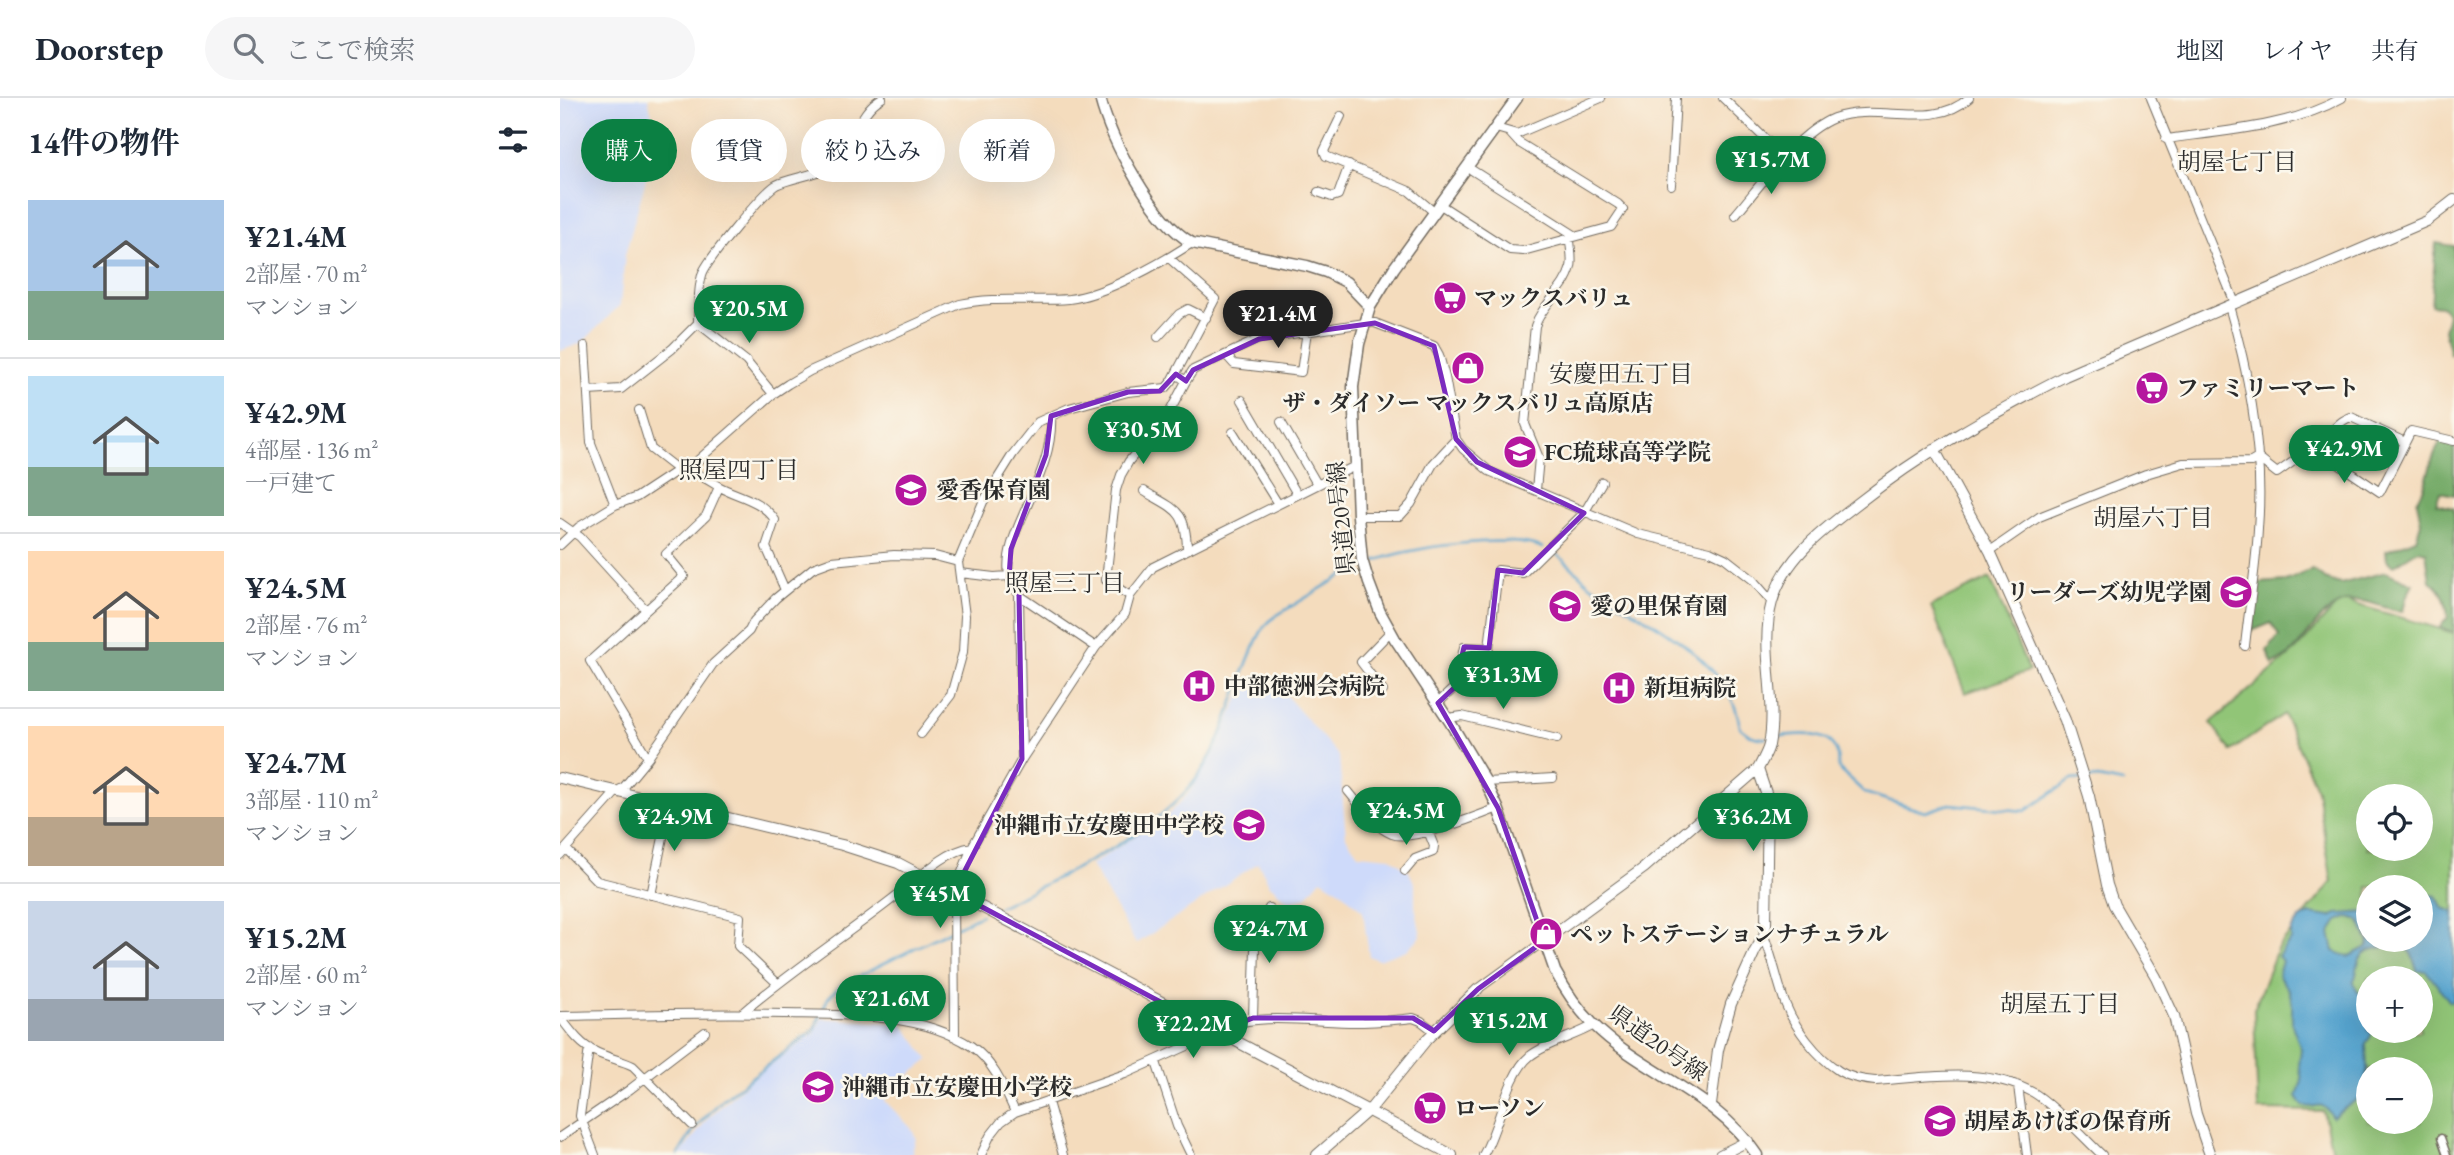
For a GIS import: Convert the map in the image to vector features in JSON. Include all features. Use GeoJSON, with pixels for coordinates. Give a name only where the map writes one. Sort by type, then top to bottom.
{"type":"FeatureCollection","features":[{"type":"Feature","properties":{"kind":"main road"},"geometry":{"type":"LineString","coordinates":[[1100,98],[1104,117],[1118,147],[1158,212],[1180,236],[1192,243],[1326,272],[1346,282],[1370,307]]}},
{"type":"Feature","properties":{"kind":"main road","name":"県道20号線"},"geometry":{"type":"LineString","coordinates":[[1517,98],[1436,208],[1370,307],[1359,344],[1354,377],[1355,466],[1362,560],[1380,612],[1486,782],[1498,808],[1561,982],[1594,1025],[1631,1054],[1711,1105],[1748,1141],[1757,1155]]}},
{"type":"Feature","properties":{"kind":"street"},"geometry":{"type":"LineString","coordinates":[[588,391],[621,389],[671,349],[698,323],[702,273],[754,204],[773,187],[831,165],[850,143],[869,110],[883,98]]}},
{"type":"Feature","properties":{"kind":"street"},"geometry":{"type":"LineString","coordinates":[[1496,128],[1517,134],[1601,98]]}},
{"type":"Feature","properties":{"kind":"street"},"geometry":{"type":"LineString","coordinates":[[1671,186],[1676,98]]}},
{"type":"Feature","properties":{"kind":"street"},"geometry":{"type":"LineString","coordinates":[[1723,98],[1785,158]]}},
{"type":"Feature","properties":{"kind":"street"},"geometry":{"type":"LineString","coordinates":[[1735,215],[1806,136],[1836,118],[1881,112],[1943,113],[1960,107],[1969,98]]}},
{"type":"Feature","properties":{"kind":"street"},"geometry":{"type":"LineString","coordinates":[[2151,98],[2232,304],[2252,400],[2258,458],[2259,527],[2245,646]]}},
{"type":"Feature","properties":{"kind":"street"},"geometry":{"type":"LineString","coordinates":[[2166,139],[2279,121],[2327,106],[2342,98]]}},
{"type":"Feature","properties":{"kind":"street"},"geometry":{"type":"LineString","coordinates":[[1341,116],[1324,150],[1326,156],[1409,191],[1510,250],[1523,251],[1611,227],[1623,209],[1518,142],[1509,132]]}},
{"type":"Feature","properties":{"kind":"street"},"geometry":{"type":"LineString","coordinates":[[1318,192],[1332,197],[1338,195],[1349,165]]}},
{"type":"Feature","properties":{"kind":"street"},"geometry":{"type":"LineString","coordinates":[[1467,166],[1573,237]]}},
{"type":"Feature","properties":{"kind":"street"},"geometry":{"type":"LineString","coordinates":[[1317,1155],[1368,1112],[1434,1031],[1478,989],[1644,868],[1758,769],[1769,743],[1772,720],[1767,645],[1772,602],[1780,580],[1804,548],[1829,526],[1934,449],[2065,376],[2427,221],[2454,200]]}},
{"type":"Feature","properties":{"kind":"street"},"geometry":{"type":"LineString","coordinates":[[1536,490],[1539,458],[1525,424],[1535,326],[1539,312],[1550,303],[1572,267],[1573,237]]}},
{"type":"Feature","properties":{"kind":"street"},"geometry":{"type":"LineString","coordinates":[[560,545],[615,505],[637,497],[678,470],[688,469],[773,394],[810,371],[960,304],[979,299],[1039,300],[1089,296],[1169,258],[1192,243]]}},
{"type":"Feature","properties":{"kind":"street"},"geometry":{"type":"LineString","coordinates":[[921,734],[951,695],[963,652],[965,616],[958,562],[983,502],[1028,432],[1038,422],[1069,408],[1128,392],[1166,388],[1206,318],[1215,299],[1169,258]]}},
{"type":"Feature","properties":{"kind":"street"},"geometry":{"type":"LineString","coordinates":[[1158,337],[1179,314],[1188,309],[1206,318]]}},
{"type":"Feature","properties":{"kind":"street"},"geometry":{"type":"LineString","coordinates":[[698,323],[746,361],[773,394]]}},
{"type":"Feature","properties":{"kind":"street"},"geometry":{"type":"LineString","coordinates":[[1130,596],[1106,580],[1116,489],[1129,461],[1168,415],[1193,370],[1259,339],[1375,323],[1434,346],[1446,377],[1456,439],[1463,449],[1489,471],[1638,534],[1717,554],[1752,579],[1772,602]]}},
{"type":"Feature","properties":{"kind":"street"},"geometry":{"type":"LineString","coordinates":[[1226,355],[1234,363],[1301,372],[1307,331]]}},
{"type":"Feature","properties":{"kind":"street"},"geometry":{"type":"LineString","coordinates":[[585,346],[591,443],[615,505]]}},
{"type":"Feature","properties":{"kind":"street"},"geometry":{"type":"LineString","coordinates":[[1175,374],[1186,381]]}},
{"type":"Feature","properties":{"kind":"street"},"geometry":{"type":"LineString","coordinates":[[1242,400],[1297,494]]}},
{"type":"Feature","properties":{"kind":"street"},"geometry":{"type":"LineString","coordinates":[[639,410],[652,449],[678,470]]}},
{"type":"Feature","properties":{"kind":"street"},"geometry":{"type":"LineString","coordinates":[[1022,759],[1019,595],[1009,576],[1011,549],[1046,455],[1052,433],[1051,416]]}},
{"type":"Feature","properties":{"kind":"street"},"geometry":{"type":"LineString","coordinates":[[2319,451],[2334,429],[2351,417],[2405,442]]}},
{"type":"Feature","properties":{"kind":"street"},"geometry":{"type":"LineString","coordinates":[[1281,422],[1317,484]]}},
{"type":"Feature","properties":{"kind":"street"},"geometry":{"type":"LineString","coordinates":[[2364,441],[2373,427]]}},
{"type":"Feature","properties":{"kind":"street"},"geometry":{"type":"LineString","coordinates":[[2258,458],[2277,473],[2311,449],[2319,451],[2380,492],[2411,430],[2454,441]]}},
{"type":"Feature","properties":{"kind":"street"},"geometry":{"type":"LineString","coordinates":[[1233,432],[1278,504]]}},
{"type":"Feature","properties":{"kind":"street"},"geometry":{"type":"LineString","coordinates":[[1358,516],[1400,516],[1411,504],[1433,464],[1456,439]]}},
{"type":"Feature","properties":{"kind":"street"},"geometry":{"type":"LineString","coordinates":[[1934,449],[1990,551],[2051,686],[2086,785],[2114,905],[2156,977],[2174,1016],[2196,1114],[2210,1155]]}},
{"type":"Feature","properties":{"kind":"street"},"geometry":{"type":"LineString","coordinates":[[1990,551],[2039,517],[2146,474],[2183,463],[2251,462],[2258,458]]}},
{"type":"Feature","properties":{"kind":"street"},"geometry":{"type":"LineString","coordinates":[[955,1036],[954,892],[972,847],[1022,759],[1096,647],[1125,614],[1130,596],[1153,566],[1355,466]]}},
{"type":"Feature","properties":{"kind":"street"},"geometry":{"type":"LineString","coordinates":[[688,469],[719,487],[743,495],[760,505],[775,520],[766,547],[785,590]]}},
{"type":"Feature","properties":{"kind":"street"},"geometry":{"type":"LineString","coordinates":[[1438,703],[1455,687],[1464,647],[1489,648],[1498,570],[1523,573],[1584,513],[1602,482]]}},
{"type":"Feature","properties":{"kind":"street"},"geometry":{"type":"LineString","coordinates":[[648,758],[590,661],[684,576],[666,554],[706,516],[719,487]]}},
{"type":"Feature","properties":{"kind":"street"},"geometry":{"type":"LineString","coordinates":[[1144,491],[1177,512],[1186,523],[1187,549]]}},
{"type":"Feature","properties":{"kind":"street"},"geometry":{"type":"LineString","coordinates":[[560,523],[580,537],[646,610]]}},
{"type":"Feature","properties":{"kind":"street"},"geometry":{"type":"LineString","coordinates":[[778,983],[738,946],[740,917],[597,881],[563,852],[648,758],[713,664],[749,631],[754,621],[785,590],[813,568],[832,561],[894,555],[935,556],[958,562]]}},
{"type":"Feature","properties":{"kind":"street"},"geometry":{"type":"LineString","coordinates":[[960,573],[994,578],[1009,576]]}},
{"type":"Feature","properties":{"kind":"street"},"geometry":{"type":"LineString","coordinates":[[1019,595],[1096,647]]}},
{"type":"Feature","properties":{"kind":"street"},"geometry":{"type":"LineString","coordinates":[[1383,691],[1362,662],[1391,631]]}},
{"type":"Feature","properties":{"kind":"street"},"geometry":{"type":"LineString","coordinates":[[1448,718],[1462,716],[1557,739]]}},
{"type":"Feature","properties":{"kind":"street"},"geometry":{"type":"LineString","coordinates":[[1711,1105],[1718,1050],[1731,1004],[1764,936],[1768,910],[1768,799],[1758,769]]}},
{"type":"Feature","properties":{"kind":"street"},"geometry":{"type":"LineString","coordinates":[[560,778],[871,853],[898,863],[1452,1155]]}},
{"type":"Feature","properties":{"kind":"street"},"geometry":{"type":"LineString","coordinates":[[1486,782],[1553,778]]}},
{"type":"Feature","properties":{"kind":"street"},"geometry":{"type":"LineString","coordinates":[[1348,791],[1381,828],[1394,835],[1428,831],[1464,822],[1498,808]]}},
{"type":"Feature","properties":{"kind":"street"},"geometry":{"type":"LineString","coordinates":[[651,895],[670,804]]}},
{"type":"Feature","properties":{"kind":"street"},"geometry":{"type":"LineString","coordinates":[[1405,871],[1415,859],[1433,852],[1434,846],[1428,831]]}},
{"type":"Feature","properties":{"kind":"street"},"geometry":{"type":"LineString","coordinates":[[742,1013],[778,983],[898,895],[920,875],[960,849],[972,847]]}},
{"type":"Feature","properties":{"kind":"street"},"geometry":{"type":"LineString","coordinates":[[1253,1018],[1255,948],[1269,908]]}},
{"type":"Feature","properties":{"kind":"street"},"geometry":{"type":"LineString","coordinates":[[1764,936],[1786,1003],[1798,1029],[1838,1071],[1858,1079],[1875,1081],[1980,1075],[2008,1081],[2036,1095],[2102,1155]]}},
{"type":"Feature","properties":{"kind":"street"},"geometry":{"type":"LineString","coordinates":[[560,1016],[742,1013],[831,1015],[910,1022],[955,1036],[974,1048],[990,1065],[1015,1112]]}},
{"type":"Feature","properties":{"kind":"street"},"geometry":{"type":"LineString","coordinates":[[560,1016],[589,1048],[633,1066],[692,1125]]}},
{"type":"Feature","properties":{"kind":"street"},"geometry":{"type":"LineString","coordinates":[[981,1155],[990,1136],[1001,1122],[1015,1112],[1156,1062],[1235,1022],[1253,1018],[1359,1022],[1413,1018],[1434,1031]]}},
{"type":"Feature","properties":{"kind":"street"},"geometry":{"type":"LineString","coordinates":[[1483,1155],[1520,1066],[1540,1049],[1578,1035],[1594,1025]]}},
{"type":"Feature","properties":{"kind":"street"},"geometry":{"type":"LineString","coordinates":[[560,1137],[705,1032]]}},
{"type":"Feature","properties":{"kind":"street"},"geometry":{"type":"LineString","coordinates":[[589,1048],[580,1116],[595,1155]]}},
{"type":"Feature","properties":{"kind":"street"},"geometry":{"type":"LineString","coordinates":[[1156,1062],[1177,1126],[1191,1155]]}},
{"type":"Feature","properties":{"kind":"street"},"geometry":{"type":"LineString","coordinates":[[2018,1086],[2027,1155]]}},
{"type":"Feature","properties":{"kind":"street"},"geometry":{"type":"LineString","coordinates":[[1048,1102],[1063,1155]]}},
{"type":"Feature","properties":{"kind":"street"},"geometry":{"type":"LineString","coordinates":[[2441,1138],[2447,1155]]}},
{"type":"Feature","properties":{"kind":"street"},"geometry":{"type":"LineString","coordinates":[[1720,1155],[1748,1141]]}},
{"type":"Feature","properties":{"kind":"highlighted area"},"geometry":{"type":"Polygon","coordinates":[[[1375,323],[1434,346],[1456,439],[1477,462],[1584,513],[1523,573],[1498,570],[1489,648],[1464,647],[1455,687],[1438,703],[1498,808],[1544,941],[1478,989],[1434,1031],[1413,1018],[1253,1018],[1217,1032],[954,892],[1022,759],[1019,595],[1009,576],[1011,549],[1046,455],[1051,416],[1128,392],[1160,391],[1176,374],[1186,381],[1193,370],[1259,339],[1375,323]]]}},
{"type":"Feature","properties":{"kind":"shaded area"},"geometry":{"type":"Polygon","coordinates":[[[560,98],[648,98],[653,119],[581,119],[581,182],[645,182],[625,255],[620,305],[582,343],[560,351],[560,98]]]}},
{"type":"Feature","properties":{"kind":"shaded area","name":"沖縄市立安慶田中学校"},"geometry":{"type":"Polygon","coordinates":[[[1248,677],[1284,693],[1339,756],[1346,837],[1358,854],[1390,857],[1408,870],[1415,884],[1415,906],[1421,936],[1407,950],[1378,960],[1369,956],[1363,911],[1342,892],[1321,879],[1305,898],[1288,901],[1270,885],[1258,863],[1136,944],[1091,865],[1170,813],[1187,795],[1213,755],[1248,677]]]}},
{"type":"Feature","properties":{"kind":"shaded area","name":"沖縄市立安慶田小学校"},"geometry":{"type":"Polygon","coordinates":[[[822,1018],[903,1024],[929,1060],[886,1093],[885,1101],[911,1128],[916,1138],[912,1153],[680,1155],[708,1118],[749,1081],[814,1033],[822,1018]]]}},
{"type":"Feature","properties":{"kind":"green space"},"geometry":{"type":"Polygon","coordinates":[[[2436,243],[2454,246],[2454,354],[2450,354],[2444,330],[2448,314],[2441,306],[2431,305],[2436,243]]]}},
{"type":"Feature","properties":{"kind":"green space"},"geometry":{"type":"Polygon","coordinates":[[[2441,441],[2454,444],[2454,495],[2440,492],[2436,504],[2454,508],[2452,632],[2440,627],[2448,617],[2446,606],[2444,596],[2430,581],[2426,552],[2418,550],[2393,566],[2387,560],[2386,551],[2416,539],[2421,523],[2417,501],[2441,441]]]}},
{"type":"Feature","properties":{"kind":"green space"},"geometry":{"type":"Polygon","coordinates":[[[2312,570],[2325,579],[2340,584],[2386,572],[2413,584],[2403,612],[2361,601],[2349,601],[2329,610],[2291,653],[2273,665],[2267,651],[2279,636],[2271,623],[2252,631],[2259,583],[2286,581],[2312,570]]]}},
{"type":"Feature","properties":{"kind":"green space"},"geometry":{"type":"Polygon","coordinates":[[[1990,578],[2029,671],[1965,693],[1931,606],[1990,578]]]}},
{"type":"Feature","properties":{"kind":"green space"},"geometry":{"type":"Polygon","coordinates":[[[2341,600],[2454,633],[2454,1155],[2333,1155],[2323,1111],[2258,1110],[2254,1010],[2277,949],[2332,882],[2317,790],[2284,714],[2231,751],[2211,723],[2297,649],[2341,600]]]}},
{"type":"Feature","properties":{"kind":"water"},"geometry":{"type":"Polygon","coordinates":[[[2433,896],[2436,896],[2443,908],[2454,912],[2454,1000],[2450,1002],[2433,980],[2433,966],[2415,966],[2410,952],[2433,952],[2433,896]]]}},
{"type":"Feature","properties":{"kind":"water"},"geometry":{"type":"Polygon","coordinates":[[[2356,913],[2356,919],[2347,917],[2338,921],[2330,933],[2334,951],[2348,957],[2358,952],[2366,952],[2356,966],[2353,983],[2356,988],[2356,1043],[2366,1043],[2367,1057],[2356,1057],[2356,1100],[2332,1117],[2325,1107],[2303,1106],[2297,1096],[2302,1080],[2299,1065],[2301,1049],[2292,1025],[2289,991],[2278,975],[2282,961],[2278,956],[2291,940],[2291,930],[2300,919],[2310,914],[2331,917],[2356,913]]]}},
{"type":"Feature","properties":{"kind":"waterway"},"geometry":{"type":"LineString","coordinates":[[1375,561],[1411,551],[1484,542],[1527,544],[1543,548]]}},
{"type":"Feature","properties":{"kind":"waterway"},"geometry":{"type":"LineString","coordinates":[[1550,550],[1595,588],[1684,644],[1721,681],[1733,703],[1740,727],[1752,736],[1766,738]]}},
{"type":"Feature","properties":{"kind":"waterway"},"geometry":{"type":"LineString","coordinates":[[998,907],[1110,850],[1164,813],[1186,792],[1213,752],[1247,662],[1264,627],[1274,617],[1353,569]]}},
{"type":"Feature","properties":{"kind":"waterway"},"geometry":{"type":"LineString","coordinates":[[1773,737],[1808,735],[1825,739],[1836,751],[1838,768],[1865,793],[1925,812],[1950,804],[2025,811],[2071,780],[2082,779]]}},
{"type":"Feature","properties":{"kind":"waterway"},"geometry":{"type":"LineString","coordinates":[[2088,779],[2098,778],[2123,783]]}},
{"type":"Feature","properties":{"kind":"waterway"},"geometry":{"type":"LineString","coordinates":[[678,1155],[694,1129],[723,1099],[814,1030],[828,998],[841,985],[981,915]]}},
{"type":"Feature","properties":{"kind":"place","name":"マックスバリュ"},"geometry":{"type":"Point","coordinates":[1450,298]}},
{"type":"Feature","properties":{"kind":"place","name":"ザ・ダイソー マックスバリュ高原店"},"geometry":{"type":"Point","coordinates":[1468,368]}},
{"type":"Feature","properties":{"kind":"place","name":"ファミリーマート"},"geometry":{"type":"Point","coordinates":[2152,388]}},
{"type":"Feature","properties":{"kind":"place","name":"FC琉球高等学院"},"geometry":{"type":"Point","coordinates":[1520,452]}},
{"type":"Feature","properties":{"kind":"place","name":"愛香保育園"},"geometry":{"type":"Point","coordinates":[911,490]}},
{"type":"Feature","properties":{"kind":"place","name":"リーダーズ幼児学園"},"geometry":{"type":"Point","coordinates":[2236,592]}},
{"type":"Feature","properties":{"kind":"place","name":"愛の里保育園"},"geometry":{"type":"Point","coordinates":[1565,606]}},
{"type":"Feature","properties":{"kind":"place","name":"中部徳洲会病院"},"geometry":{"type":"Point","coordinates":[1199,686]}},
{"type":"Feature","properties":{"kind":"place","name":"新垣病院"},"geometry":{"type":"Point","coordinates":[1619,688]}},
{"type":"Feature","properties":{"kind":"place","name":"沖縄市立安慶田中学校"},"geometry":{"type":"Point","coordinates":[1249,825]}},
{"type":"Feature","properties":{"kind":"place","name":"ペットステーションナチュラル"},"geometry":{"type":"Point","coordinates":[1546,934]}},
{"type":"Feature","properties":{"kind":"place","name":"沖縄市立安慶田小学校"},"geometry":{"type":"Point","coordinates":[818,1087]}},
{"type":"Feature","properties":{"kind":"place","name":"ローソン"},"geometry":{"type":"Point","coordinates":[1430,1108]}},
{"type":"Feature","properties":{"kind":"place","name":"胡屋あけぼの保育所"},"geometry":{"type":"Point","coordinates":[1940,1121]}},
{"type":"Feature","properties":{"kind":"district","name":"胡屋七丁目"},"geometry":{"type":"Point","coordinates":[2237,161]}},
{"type":"Feature","properties":{"kind":"district","name":"安慶田五丁目"},"geometry":{"type":"Point","coordinates":[1621,373]}},
{"type":"Feature","properties":{"kind":"district","name":"照屋四丁目"},"geometry":{"type":"Point","coordinates":[739,469]}},
{"type":"Feature","properties":{"kind":"district","name":"胡屋六丁目"},"geometry":{"type":"Point","coordinates":[2153,517]}},
{"type":"Feature","properties":{"kind":"district","name":"照屋三丁目"},"geometry":{"type":"Point","coordinates":[1065,582]}},
{"type":"Feature","properties":{"kind":"district","name":"胡屋五丁目"},"geometry":{"type":"Point","coordinates":[2060,1003]}}]}
